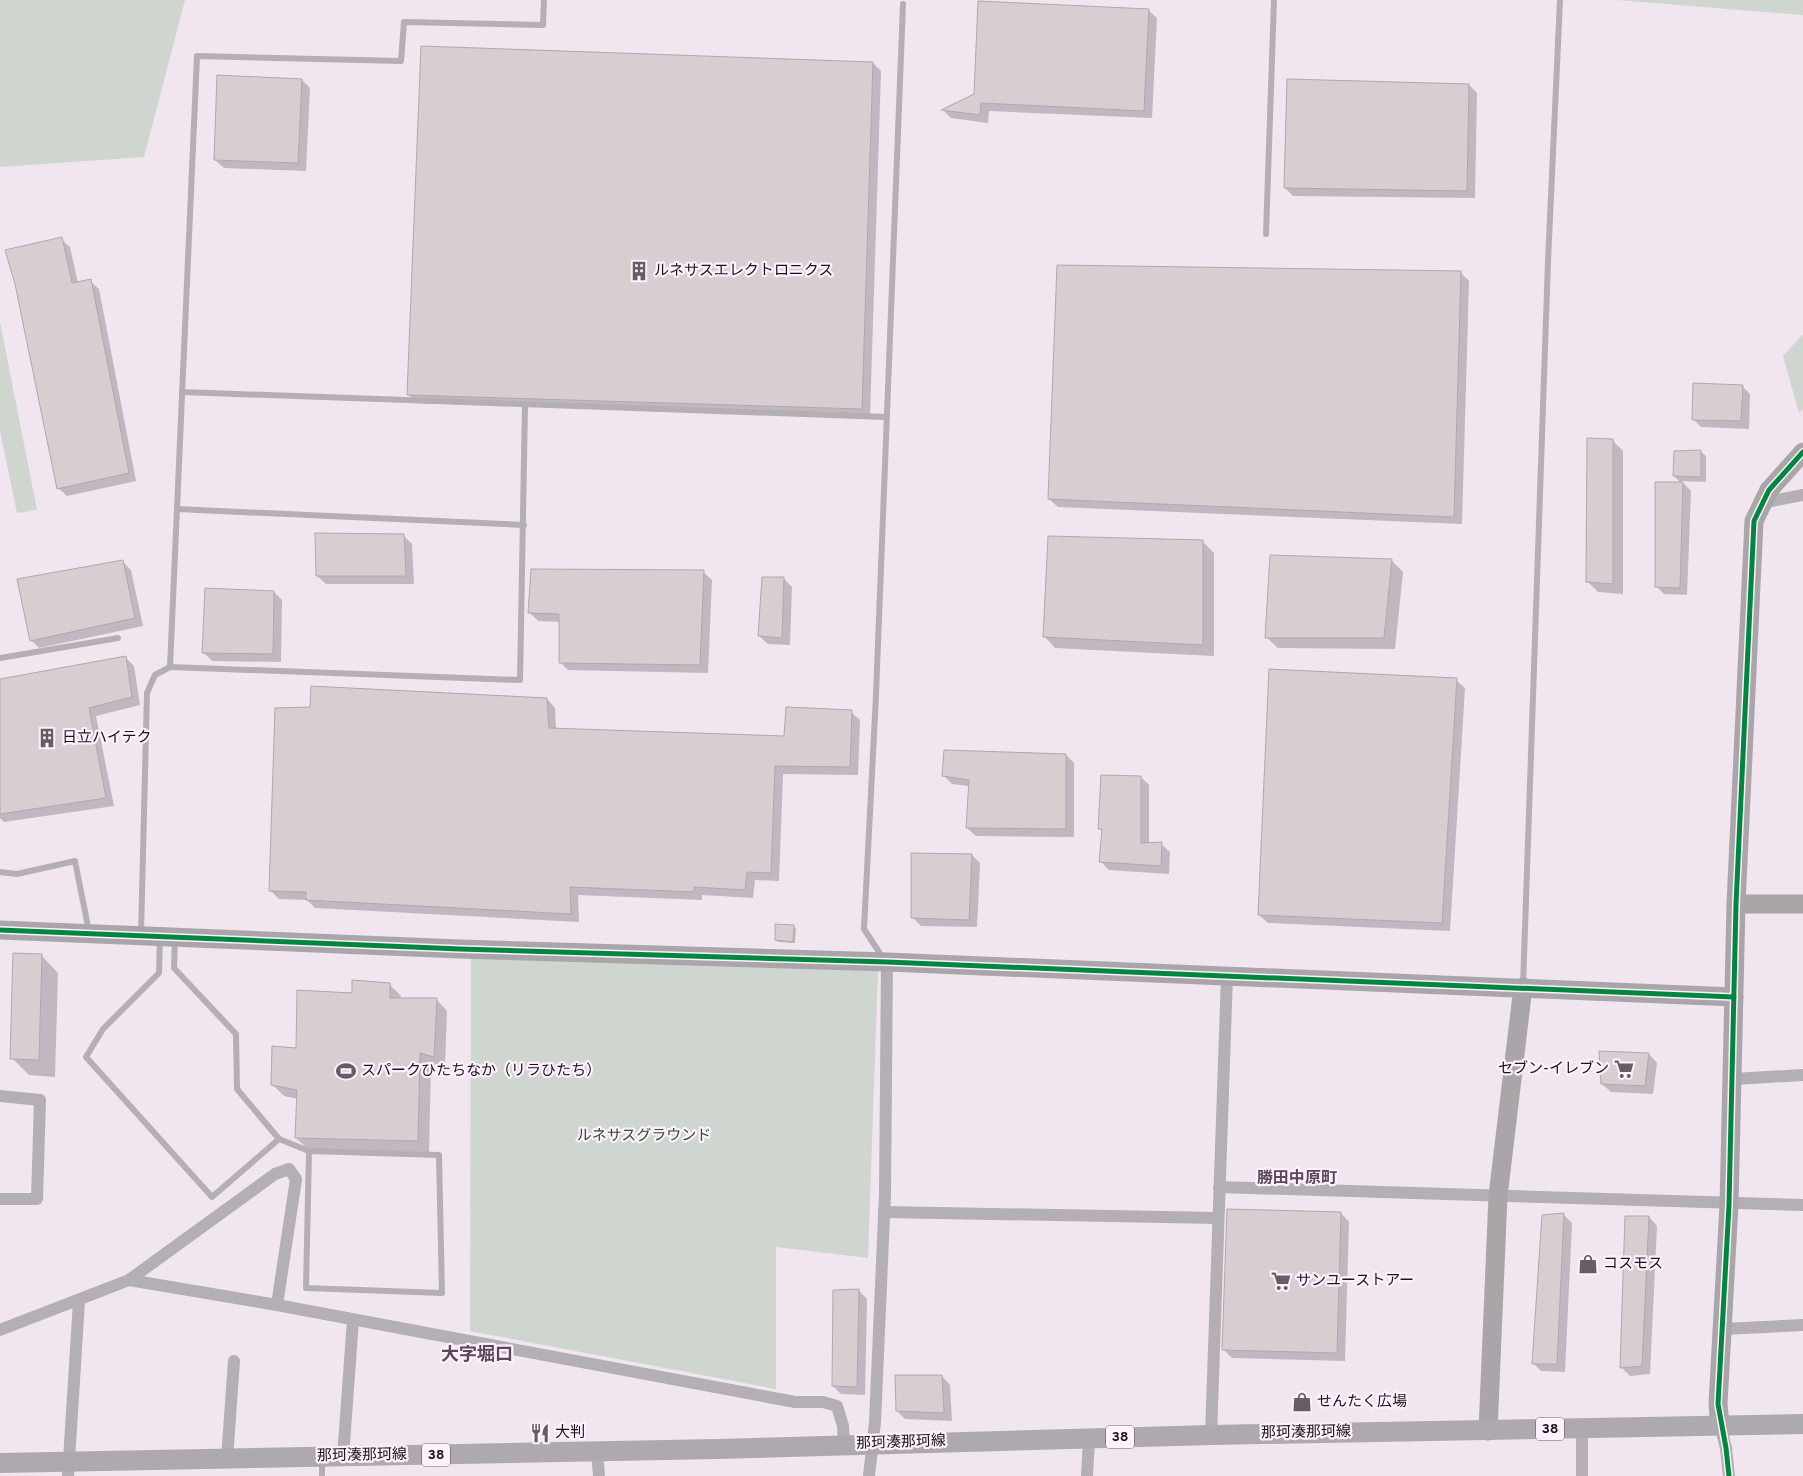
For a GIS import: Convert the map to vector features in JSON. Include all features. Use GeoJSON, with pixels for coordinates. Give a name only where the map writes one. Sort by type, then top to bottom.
{"type":"FeatureCollection","features":[{"type":"Feature","properties":{"kind":"main road","name":"那珂湊那珂線"},"geometry":{"type":"LineString","coordinates":[[0,1463],[69,1469],[227,1459],[322,1466],[343,1457],[1211,1435],[1803,1424]]}},
{"type":"Feature","properties":{"kind":"street"},"geometry":{"type":"LineString","coordinates":[[1729,1476],[1718,1404],[1729,1205],[1734,1078],[1736,904],[1754,520],[1769,490],[1803,452]]}},
{"type":"Feature","properties":{"kind":"street"},"geometry":{"type":"LineString","coordinates":[[1761,503],[1803,495]]}},
{"type":"Feature","properties":{"kind":"street"},"geometry":{"type":"LineString","coordinates":[[1736,904],[1803,904]]}},
{"type":"Feature","properties":{"kind":"street"},"geometry":{"type":"LineString","coordinates":[[0,930],[168,935],[460,949],[886,962],[1734,997]]}},
{"type":"Feature","properties":{"kind":"street"},"geometry":{"type":"LineString","coordinates":[[869,1476],[884,1212],[886,962]]}},
{"type":"Feature","properties":{"kind":"street"},"geometry":{"type":"LineString","coordinates":[[1211,1435],[1227,976]]}},
{"type":"Feature","properties":{"kind":"street"},"geometry":{"type":"LineString","coordinates":[[1488,1431],[1498,1196],[1523,987]]}},
{"type":"Feature","properties":{"kind":"street"},"geometry":{"type":"LineString","coordinates":[[1734,1078],[1803,1075]]}},
{"type":"Feature","properties":{"kind":"street"},"geometry":{"type":"LineString","coordinates":[[0,1096],[40,1100],[37,1199],[0,1199]]}},
{"type":"Feature","properties":{"kind":"street"},"geometry":{"type":"LineString","coordinates":[[0,1330],[129,1280],[275,1174],[289,1169],[296,1179],[277,1305]]}},
{"type":"Feature","properties":{"kind":"street"},"geometry":{"type":"LineString","coordinates":[[1219,1187],[1729,1205],[1803,1205]]}},
{"type":"Feature","properties":{"kind":"street"},"geometry":{"type":"LineString","coordinates":[[884,1212],[1218,1218]]}},
{"type":"Feature","properties":{"kind":"street"},"geometry":{"type":"LineString","coordinates":[[129,1280],[277,1305],[795,1402],[823,1402],[837,1406],[843,1426],[844,1444]]}},
{"type":"Feature","properties":{"kind":"street"},"geometry":{"type":"LineString","coordinates":[[69,1469],[78,1301]]}},
{"type":"Feature","properties":{"kind":"street"},"geometry":{"type":"LineString","coordinates":[[343,1457],[353,1320]]}},
{"type":"Feature","properties":{"kind":"street"},"geometry":{"type":"LineString","coordinates":[[1723,1329],[1803,1325]]}},
{"type":"Feature","properties":{"kind":"street"},"geometry":{"type":"LineString","coordinates":[[227,1459],[234,1361]]}},
{"type":"Feature","properties":{"kind":"street"},"geometry":{"type":"LineString","coordinates":[[1582,1428],[1582,1476]]}},
{"type":"Feature","properties":{"kind":"street"},"geometry":{"type":"LineString","coordinates":[[1087,1476],[1089,1438]]}},
{"type":"Feature","properties":{"kind":"street"},"geometry":{"type":"LineString","coordinates":[[598,1451],[599,1476]]}},
{"type":"Feature","properties":{"kind":"lane"},"geometry":{"type":"LineString","coordinates":[[170,667],[197,56],[401,61],[404,22],[543,25],[544,0]]}},
{"type":"Feature","properties":{"kind":"lane"},"geometry":{"type":"LineString","coordinates":[[1266,234],[1274,0]]}},
{"type":"Feature","properties":{"kind":"lane"},"geometry":{"type":"LineString","coordinates":[[1523,987],[1548,261],[1560,0]]}},
{"type":"Feature","properties":{"kind":"lane"},"geometry":{"type":"LineString","coordinates":[[886,962],[864,930],[876,695],[886,417],[899,145],[903,4]]}},
{"type":"Feature","properties":{"kind":"lane"},"geometry":{"type":"LineString","coordinates":[[182,392],[886,417]]}},
{"type":"Feature","properties":{"kind":"lane"},"geometry":{"type":"LineString","coordinates":[[140,934],[147,694],[155,676],[170,667],[520,680],[525,405]]}},
{"type":"Feature","properties":{"kind":"lane"},"geometry":{"type":"LineString","coordinates":[[177,509],[524,525]]}},
{"type":"Feature","properties":{"kind":"lane"},"geometry":{"type":"LineString","coordinates":[[0,658],[118,638]]}},
{"type":"Feature","properties":{"kind":"lane"},"geometry":{"type":"LineString","coordinates":[[0,872],[17,874],[74,861],[89,932]]}},
{"type":"Feature","properties":{"kind":"lane"},"geometry":{"type":"LineString","coordinates":[[168,935],[174,968],[236,1034],[237,1089],[279,1139],[309,1151],[439,1155],[442,1293],[306,1288],[309,1151]]}},
{"type":"Feature","properties":{"kind":"lane"},"geometry":{"type":"LineString","coordinates":[[168,935],[159,972],[103,1029],[86,1057],[212,1197],[279,1139]]}},
{"type":"Feature","properties":{"kind":"green space"},"geometry":{"type":"Polygon","coordinates":[[[0,0],[185,0],[144,157],[0,167],[0,0]]]}},
{"type":"Feature","properties":{"kind":"green space"},"geometry":{"type":"Polygon","coordinates":[[[1617,0],[1803,0],[1803,15],[1617,0]]]}},
{"type":"Feature","properties":{"kind":"green space"},"geometry":{"type":"Polygon","coordinates":[[[0,322],[37,510],[17,513],[0,431],[0,322]]]}},
{"type":"Feature","properties":{"kind":"green space"},"geometry":{"type":"Polygon","coordinates":[[[1803,334],[1803,409],[1799,413],[1783,356],[1803,334]]]}},
{"type":"Feature","properties":{"kind":"green space","name":"ルネサスグラウンド"},"geometry":{"type":"Polygon","coordinates":[[[471,957],[878,970],[868,1258],[776,1247],[776,1389],[470,1331],[471,957]]]}},
{"type":"Feature","properties":{"kind":"building"},"geometry":{"type":"Polygon","coordinates":[[[978,1],[1149,9],[1144,111],[981,103],[980,115],[941,110],[974,94],[978,1]]]}},
{"type":"Feature","properties":{"kind":"building","name":"ルネサスエレクトロニクス"},"geometry":{"type":"Polygon","coordinates":[[[421,46],[873,62],[862,409],[407,395],[421,46]]]}},
{"type":"Feature","properties":{"kind":"building"},"geometry":{"type":"Polygon","coordinates":[[[217,75],[302,79],[298,163],[214,160],[217,75]]]}},
{"type":"Feature","properties":{"kind":"building"},"geometry":{"type":"Polygon","coordinates":[[[1287,79],[1469,84],[1467,191],[1284,188],[1287,79]]]}},
{"type":"Feature","properties":{"kind":"building"},"geometry":{"type":"Polygon","coordinates":[[[62,237],[72,283],[91,279],[129,473],[57,489],[15,284],[5,250],[62,237]]]}},
{"type":"Feature","properties":{"kind":"building"},"geometry":{"type":"Polygon","coordinates":[[[1057,265],[1461,271],[1454,517],[1048,499],[1057,265]]]}},
{"type":"Feature","properties":{"kind":"building"},"geometry":{"type":"Polygon","coordinates":[[[1693,383],[1743,385],[1741,421],[1692,420],[1693,383]]]}},
{"type":"Feature","properties":{"kind":"building"},"geometry":{"type":"Polygon","coordinates":[[[1587,438],[1613,439],[1613,584],[1586,582],[1587,438]]]}},
{"type":"Feature","properties":{"kind":"building"},"geometry":{"type":"Polygon","coordinates":[[[1701,450],[1701,477],[1673,476],[1674,451],[1701,450]]]}},
{"type":"Feature","properties":{"kind":"building"},"geometry":{"type":"Polygon","coordinates":[[[1655,482],[1683,482],[1680,588],[1655,587],[1655,482]]]}},
{"type":"Feature","properties":{"kind":"building"},"geometry":{"type":"Polygon","coordinates":[[[315,533],[404,534],[406,576],[316,576],[315,533]]]}},
{"type":"Feature","properties":{"kind":"building"},"geometry":{"type":"Polygon","coordinates":[[[1048,536],[1203,540],[1203,645],[1043,637],[1048,536]]]}},
{"type":"Feature","properties":{"kind":"building"},"geometry":{"type":"Polygon","coordinates":[[[1270,555],[1392,559],[1384,638],[1265,638],[1270,555]]]}},
{"type":"Feature","properties":{"kind":"building"},"geometry":{"type":"Polygon","coordinates":[[[123,560],[135,618],[30,641],[17,579],[123,560]]]}},
{"type":"Feature","properties":{"kind":"building"},"geometry":{"type":"Polygon","coordinates":[[[531,569],[704,570],[700,665],[559,663],[559,614],[528,613],[531,569]]]}},
{"type":"Feature","properties":{"kind":"building"},"geometry":{"type":"Polygon","coordinates":[[[762,577],[784,577],[782,638],[758,636],[762,577]]]}},
{"type":"Feature","properties":{"kind":"building"},"geometry":{"type":"Polygon","coordinates":[[[205,588],[274,591],[273,654],[202,653],[205,588]]]}},
{"type":"Feature","properties":{"kind":"building","name":"日立ハイテク"},"geometry":{"type":"Polygon","coordinates":[[[126,656],[132,697],[89,708],[106,798],[0,814],[0,679],[126,656]]]}},
{"type":"Feature","properties":{"kind":"building"},"geometry":{"type":"Polygon","coordinates":[[[1269,669],[1457,678],[1442,923],[1258,915],[1269,669]]]}},
{"type":"Feature","properties":{"kind":"building"},"geometry":{"type":"Polygon","coordinates":[[[311,686],[547,698],[549,728],[784,736],[786,707],[852,710],[850,767],[775,766],[771,873],[747,872],[745,890],[694,887],[694,892],[570,887],[571,914],[306,900],[306,892],[269,891],[275,708],[310,707],[311,686]]]}},
{"type":"Feature","properties":{"kind":"building"},"geometry":{"type":"Polygon","coordinates":[[[944,750],[1066,754],[1066,829],[966,828],[969,780],[942,776],[944,750]]]}},
{"type":"Feature","properties":{"kind":"building"},"geometry":{"type":"Polygon","coordinates":[[[1101,775],[1141,776],[1141,843],[1162,842],[1161,866],[1099,862],[1102,829],[1098,829],[1101,775]]]}},
{"type":"Feature","properties":{"kind":"building"},"geometry":{"type":"Polygon","coordinates":[[[911,853],[972,854],[969,920],[911,918],[911,853]]]}},
{"type":"Feature","properties":{"kind":"building"},"geometry":{"type":"Polygon","coordinates":[[[775,924],[794,925],[793,942],[775,940],[775,924]]]}},
{"type":"Feature","properties":{"kind":"building"},"geometry":{"type":"Polygon","coordinates":[[[13,953],[42,954],[39,1060],[10,1059],[13,953]]]}},
{"type":"Feature","properties":{"kind":"building","name":"スパークひたちなか（リラひたち）"},"geometry":{"type":"Polygon","coordinates":[[[352,980],[390,983],[390,998],[437,998],[434,1057],[420,1053],[418,1141],[295,1138],[297,1090],[271,1085],[272,1046],[296,1048],[297,990],[352,993],[352,980]]]}},
{"type":"Feature","properties":{"kind":"building","name":"セブン-イレブン"},"geometry":{"type":"Polygon","coordinates":[[[1599,1051],[1649,1053],[1645,1086],[1601,1084],[1599,1051]]]}},
{"type":"Feature","properties":{"kind":"building","name":"サンユーストアー"},"geometry":{"type":"Polygon","coordinates":[[[1227,1209],[1341,1212],[1337,1353],[1222,1350],[1227,1209]]]}},
{"type":"Feature","properties":{"kind":"building"},"geometry":{"type":"Polygon","coordinates":[[[1564,1213],[1557,1364],[1532,1364],[1542,1215],[1564,1213]]]}},
{"type":"Feature","properties":{"kind":"building"},"geometry":{"type":"Polygon","coordinates":[[[1625,1216],[1649,1216],[1642,1366],[1620,1368],[1625,1216]]]}},
{"type":"Feature","properties":{"kind":"building"},"geometry":{"type":"Polygon","coordinates":[[[859,1289],[857,1387],[832,1386],[833,1290],[859,1289]]]}},
{"type":"Feature","properties":{"kind":"building"},"geometry":{"type":"Polygon","coordinates":[[[895,1375],[942,1375],[944,1413],[896,1411],[895,1375]]]}},
{"type":"Feature","properties":{"kind":"cycle path"},"geometry":{"type":"LineString","coordinates":[[1729,1476],[1718,1404],[1729,1205],[1736,904],[1754,521],[1769,490],[1803,452]]}},
{"type":"Feature","properties":{"kind":"cycle path"},"geometry":{"type":"LineString","coordinates":[[0,930],[460,949],[887,962],[1734,997]]}},
{"type":"Feature","properties":{"kind":"place","name":"ルネサスエレクトロニクス"},"geometry":{"type":"Point","coordinates":[639,271]}},
{"type":"Feature","properties":{"kind":"place","name":"日立ハイテク"},"geometry":{"type":"Point","coordinates":[47,738]}},
{"type":"Feature","properties":{"kind":"place","name":"セブン-イレブン"},"geometry":{"type":"Point","coordinates":[1624,1069]}},
{"type":"Feature","properties":{"kind":"place","name":"スパークひたちなか（リラひたち）"},"geometry":{"type":"Point","coordinates":[346,1071]}},
{"type":"Feature","properties":{"kind":"place","name":"コスモス"},"geometry":{"type":"Point","coordinates":[1588,1264]}},
{"type":"Feature","properties":{"kind":"place","name":"サンユーストアー"},"geometry":{"type":"Point","coordinates":[1281,1281]}},
{"type":"Feature","properties":{"kind":"place","name":"せんたく広場"},"geometry":{"type":"Point","coordinates":[1302,1402]}},
{"type":"Feature","properties":{"kind":"place","name":"大判"},"geometry":{"type":"Point","coordinates":[540,1433]}},
{"type":"Feature","properties":{"kind":"district","name":"勝田中原町"},"geometry":{"type":"Point","coordinates":[1297,1179]}},
{"type":"Feature","properties":{"kind":"district","name":"大字堀口"},"geometry":{"type":"Point","coordinates":[477,1355]}}]}
